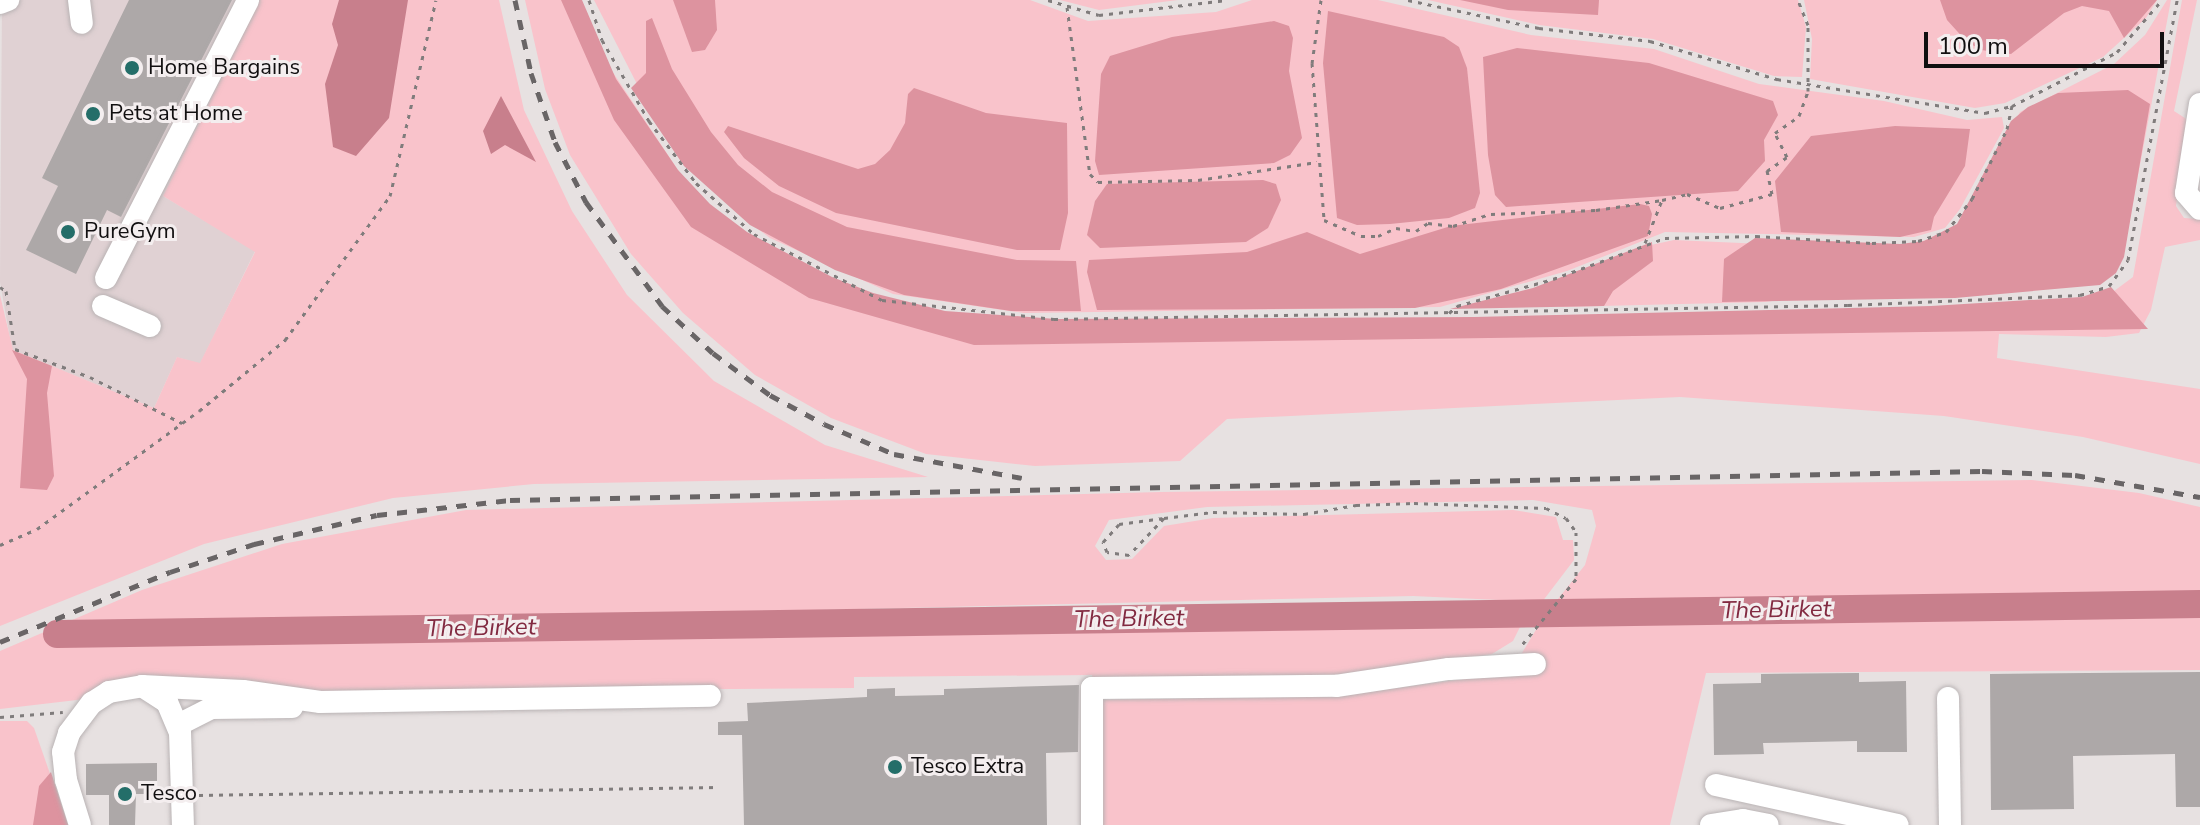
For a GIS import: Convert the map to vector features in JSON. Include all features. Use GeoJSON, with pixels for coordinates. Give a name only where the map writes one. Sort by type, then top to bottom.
{"type":"FeatureCollection","features":[{"type":"Feature","properties":{"kind":"street"},"geometry":{"type":"LineString","coordinates":[[0,3],[8,0]]}},
{"type":"Feature","properties":{"kind":"street"},"geometry":{"type":"LineString","coordinates":[[79,0],[82,23]]}},
{"type":"Feature","properties":{"kind":"street"},"geometry":{"type":"LineString","coordinates":[[106,278],[248,0]]}},
{"type":"Feature","properties":{"kind":"street"},"geometry":{"type":"LineString","coordinates":[[2200,104],[2186,193],[2200,209]]}},
{"type":"Feature","properties":{"kind":"street"},"geometry":{"type":"LineString","coordinates":[[103,306],[150,326]]}},
{"type":"Feature","properties":{"kind":"street"},"geometry":{"type":"LineString","coordinates":[[1092,825],[1092,688],[1336,686],[1449,669],[1535,664]]}},
{"type":"Feature","properties":{"kind":"street"},"geometry":{"type":"LineString","coordinates":[[142,686],[158,691],[178,725],[183,825]]}},
{"type":"Feature","properties":{"kind":"street"},"geometry":{"type":"LineString","coordinates":[[80,825],[63,752],[82,712],[109,692],[142,686],[215,688],[320,702]]}},
{"type":"Feature","properties":{"kind":"street"},"geometry":{"type":"LineString","coordinates":[[178,725],[211,708],[254,710],[320,702],[710,696]]}},
{"type":"Feature","properties":{"kind":"street"},"geometry":{"type":"LineString","coordinates":[[1948,698],[1950,825]]}},
{"type":"Feature","properties":{"kind":"street"},"geometry":{"type":"LineString","coordinates":[[1716,785],[1872,822],[1898,825]]}},
{"type":"Feature","properties":{"kind":"street"},"geometry":{"type":"LineString","coordinates":[[1711,825],[1743,820],[1768,825]]}},
{"type":"Feature","properties":{"kind":"path"},"geometry":{"type":"LineString","coordinates":[[0,545],[37,529],[182,423],[285,340],[390,196],[436,0]]}},
{"type":"Feature","properties":{"kind":"path"},"geometry":{"type":"LineString","coordinates":[[589,0],[602,40],[649,121],[696,183],[754,234],[882,300],[1054,319],[1966,301],[2080,295],[2109,286],[2128,260],[2177,0]]}},
{"type":"Feature","properties":{"kind":"path"},"geometry":{"type":"LineString","coordinates":[[1048,0],[1099,15],[1186,2],[1227,0]]}},
{"type":"Feature","properties":{"kind":"path"},"geometry":{"type":"LineString","coordinates":[[1321,0],[1312,63],[1317,162],[1324,220],[1361,236],[1396,228],[1406,233],[1428,223],[1453,226],[1491,214],[1596,210],[1687,194],[1720,208],[1765,200],[1772,194],[1767,171],[1787,157],[1775,133],[1799,116],[1806,84],[1808,25],[1798,0]]}},
{"type":"Feature","properties":{"kind":"path"},"geometry":{"type":"LineString","coordinates":[[1408,0],[1539,28],[1650,41],[1749,73],[1985,113],[2012,106],[2117,52],[2162,0]]}},
{"type":"Feature","properties":{"kind":"path"},"geometry":{"type":"LineString","coordinates":[[1067,7],[1090,174],[1098,182],[1183,181],[1317,162]]}},
{"type":"Feature","properties":{"kind":"path"},"geometry":{"type":"LineString","coordinates":[[1449,313],[1457,306],[1553,279],[1645,243],[1756,236],[1872,243],[1918,241],[1946,232],[1972,199],[2007,129],[2012,106]]}},
{"type":"Feature","properties":{"kind":"path"},"geometry":{"type":"LineString","coordinates":[[1645,243],[1662,200]]}},
{"type":"Feature","properties":{"kind":"path"},"geometry":{"type":"LineString","coordinates":[[0,287],[6,291],[15,349],[90,377],[182,423]]}},
{"type":"Feature","properties":{"kind":"path"},"geometry":{"type":"LineString","coordinates":[[1164,518],[1129,555],[1107,552],[1103,542],[1109,530],[1164,518],[1213,512],[1304,514],[1356,505],[1546,508],[1566,518],[1580,549],[1576,579],[1537,623]]}},
{"type":"Feature","properties":{"kind":"path"},"geometry":{"type":"LineString","coordinates":[[0,717],[82,712]]}},
{"type":"Feature","properties":{"kind":"path"},"geometry":{"type":"LineString","coordinates":[[182,796],[719,787]]}},
{"type":"Feature","properties":{"kind":"shaded area"},"geometry":{"type":"Polygon","coordinates":[[[2,0],[260,0],[163,196],[255,251],[200,364],[177,357],[154,408],[12,350],[0,282],[2,0]]]}},
{"type":"Feature","properties":{"kind":"shaded area"},"geometry":{"type":"Polygon","coordinates":[[[260,0],[499,0],[524,110],[572,211],[627,295],[714,381],[825,445],[928,477],[534,484],[393,498],[204,544],[0,626],[0,295],[13,350],[154,408],[177,357],[200,363],[255,252],[163,196],[260,0]]]}},
{"type":"Feature","properties":{"kind":"shaded area"},"geometry":{"type":"Polygon","coordinates":[[[339,0],[408,0],[389,118],[356,156],[333,147],[325,84],[338,45],[332,24],[339,0]]]}},
{"type":"Feature","properties":{"kind":"shaded area"},"geometry":{"type":"Polygon","coordinates":[[[525,0],[580,0],[588,35],[712,221],[885,306],[1001,326],[1830,314],[2102,300],[2133,277],[2182,0],[2197,0],[2174,111],[2188,120],[2176,206],[2184,218],[2200,219],[2200,240],[2165,247],[2151,310],[2139,333],[2106,337],[1999,334],[1997,358],[2200,389],[2200,464],[2083,437],[1944,416],[1680,397],[1227,419],[1180,461],[1035,466],[926,454],[831,418],[755,375],[683,313],[631,254],[570,155],[545,89],[525,0]]]}},
{"type":"Feature","properties":{"kind":"shaded area"},"geometry":{"type":"Polygon","coordinates":[[[561,0],[582,0],[616,79],[678,170],[710,204],[747,232],[832,277],[873,293],[945,311],[1056,319],[1474,317],[1931,306],[2082,297],[2111,287],[2148,329],[974,345],[809,298],[691,227],[614,120],[561,0]]]}},
{"type":"Feature","properties":{"kind":"shaded area"},"geometry":{"type":"Polygon","coordinates":[[[594,0],[1030,0],[1088,21],[1216,12],[1252,0],[1378,0],[1531,35],[1654,49],[1759,84],[1884,101],[1967,120],[2002,117],[2004,128],[1960,209],[1945,228],[1914,237],[1665,232],[1567,271],[1440,307],[1024,313],[893,294],[770,238],[737,213],[660,129],[594,0]]]}},
{"type":"Feature","properties":{"kind":"shaded area"},"geometry":{"type":"Polygon","coordinates":[[[673,0],[715,0],[717,30],[705,50],[692,52],[673,0]]]}},
{"type":"Feature","properties":{"kind":"shaded area"},"geometry":{"type":"Polygon","coordinates":[[[1060,0],[1178,0],[1099,10],[1060,0]]]}},
{"type":"Feature","properties":{"kind":"shaded area"},"geometry":{"type":"Polygon","coordinates":[[[1428,0],[1798,0],[1806,27],[1802,77],[1774,76],[1653,39],[1539,25],[1428,0]]]}},
{"type":"Feature","properties":{"kind":"shaded area"},"geometry":{"type":"Polygon","coordinates":[[[1460,0],[1599,0],[1598,15],[1508,10],[1460,0]]]}},
{"type":"Feature","properties":{"kind":"shaded area"},"geometry":{"type":"Polygon","coordinates":[[[1804,0],[2157,0],[2146,18],[2103,57],[2005,103],[1975,108],[1810,79],[1812,39],[1804,0]]]}},
{"type":"Feature","properties":{"kind":"shaded area"},"geometry":{"type":"Polygon","coordinates":[[[1940,0],[2157,0],[2124,38],[2109,11],[2082,6],[2064,13],[2011,54],[1981,50],[1966,41],[1947,20],[1940,0]]]}},
{"type":"Feature","properties":{"kind":"shaded area"},"geometry":{"type":"Polygon","coordinates":[[[2167,0],[2171,0],[2123,255],[1765,302],[1559,307],[1651,245],[1674,240],[1892,250],[1953,232],[2020,112],[2114,64],[2145,35],[2167,0]]]}},
{"type":"Feature","properties":{"kind":"shaded area"},"geometry":{"type":"Polygon","coordinates":[[[1328,11],[1444,37],[1459,47],[1467,68],[1480,193],[1475,208],[1449,218],[1390,224],[1357,225],[1337,218],[1323,63],[1328,11]]]}},
{"type":"Feature","properties":{"kind":"shaded area"},"geometry":{"type":"Polygon","coordinates":[[[652,18],[672,69],[711,132],[738,165],[772,192],[847,227],[1017,260],[1076,261],[1081,311],[1011,311],[904,295],[835,270],[750,225],[684,166],[631,88],[646,73],[646,21],[652,18]]]}},
{"type":"Feature","properties":{"kind":"shaded area"},"geometry":{"type":"Polygon","coordinates":[[[1274,21],[1289,26],[1293,38],[1289,71],[1302,138],[1290,155],[1274,163],[1099,175],[1095,161],[1101,74],[1110,56],[1172,37],[1274,21]]]}},
{"type":"Feature","properties":{"kind":"shaded area"},"geometry":{"type":"Polygon","coordinates":[[[1517,48],[1649,63],[1773,101],[1778,115],[1764,140],[1765,161],[1738,191],[1506,207],[1495,195],[1488,155],[1483,57],[1517,48]]]}},
{"type":"Feature","properties":{"kind":"shaded area"},"geometry":{"type":"Polygon","coordinates":[[[914,88],[986,113],[1067,123],[1068,213],[1060,250],[1017,250],[836,213],[779,186],[744,158],[724,132],[728,126],[858,169],[875,164],[890,150],[905,123],[908,94],[914,88]]]}},
{"type":"Feature","properties":{"kind":"shaded area"},"geometry":{"type":"Polygon","coordinates":[[[2128,90],[2150,104],[2124,257],[2116,273],[2100,285],[1955,298],[1722,302],[1724,259],[1755,238],[1900,244],[1924,241],[1957,224],[2011,121],[2028,107],[2058,93],[2128,90]]]}},
{"type":"Feature","properties":{"kind":"shaded area"},"geometry":{"type":"Polygon","coordinates":[[[501,96],[536,162],[505,145],[491,154],[483,131],[501,96]]]}},
{"type":"Feature","properties":{"kind":"shaded area"},"geometry":{"type":"Polygon","coordinates":[[[1895,126],[1970,129],[1965,166],[1934,217],[1931,230],[1900,237],[1781,232],[1775,181],[1811,136],[1895,126]]]}},
{"type":"Feature","properties":{"kind":"shaded area"},"geometry":{"type":"Polygon","coordinates":[[[1263,180],[1276,184],[1281,200],[1268,228],[1246,242],[1100,248],[1087,235],[1095,201],[1107,184],[1263,180]]]}},
{"type":"Feature","properties":{"kind":"shaded area"},"geometry":{"type":"Polygon","coordinates":[[[1640,204],[1649,206],[1652,214],[1648,236],[1501,289],[1415,308],[1097,310],[1087,272],[1089,260],[1247,252],[1307,232],[1360,254],[1451,226],[1640,204]]]}},
{"type":"Feature","properties":{"kind":"shaded area"},"geometry":{"type":"Polygon","coordinates":[[[1652,242],[1653,261],[1613,291],[1604,306],[1450,309],[1533,288],[1652,242]]]}},
{"type":"Feature","properties":{"kind":"shaded area"},"geometry":{"type":"Polygon","coordinates":[[[12,350],[52,366],[47,393],[54,476],[47,490],[20,488],[27,379],[12,350]]]}},
{"type":"Feature","properties":{"kind":"shaded area"},"geometry":{"type":"Polygon","coordinates":[[[2032,480],[2139,493],[2200,507],[2200,593],[1554,604],[1585,565],[1596,526],[1592,510],[1533,500],[1207,507],[1109,520],[1095,546],[1106,560],[1132,559],[1164,526],[1213,518],[1513,510],[1556,517],[1563,540],[1573,540],[1574,560],[1542,602],[1413,596],[57,628],[58,639],[1118,626],[1526,615],[1513,641],[1492,654],[1340,676],[1093,681],[1092,675],[854,677],[854,688],[332,692],[222,683],[0,709],[0,651],[142,590],[282,544],[466,510],[1161,492],[2032,480]]]}},
{"type":"Feature","properties":{"kind":"shaded area"},"geometry":{"type":"Polygon","coordinates":[[[2200,611],[2200,670],[1706,673],[1670,825],[1097,825],[1093,700],[1336,696],[1510,673],[1546,613],[1593,622],[2200,611]]]}},
{"type":"Feature","properties":{"kind":"shaded area"},"geometry":{"type":"Polygon","coordinates":[[[0,721],[27,721],[34,728],[68,825],[0,825],[0,721]]]}},
{"type":"Feature","properties":{"kind":"shaded area"},"geometry":{"type":"Polygon","coordinates":[[[51,772],[68,825],[33,825],[39,786],[51,772]]]}},
{"type":"Feature","properties":{"kind":"building"},"geometry":{"type":"Polygon","coordinates":[[[129,0],[232,0],[121,217],[107,210],[76,274],[26,250],[58,186],[42,178],[129,0]]]}},
{"type":"Feature","properties":{"kind":"building"},"geometry":{"type":"Polygon","coordinates":[[[2200,672],[2200,807],[2176,807],[2175,754],[2073,756],[2074,809],[1991,810],[1990,674],[2200,672]]]}},
{"type":"Feature","properties":{"kind":"building"},"geometry":{"type":"Polygon","coordinates":[[[1859,673],[1859,682],[1906,681],[1907,752],[1857,752],[1857,741],[1763,743],[1764,754],[1714,755],[1713,684],[1761,683],[1761,674],[1859,673]]]}},
{"type":"Feature","properties":{"kind":"building","name":"Tesco Extra"},"geometry":{"type":"Polygon","coordinates":[[[1079,685],[1078,752],[1046,753],[1047,825],[744,825],[742,735],[718,735],[718,722],[748,721],[747,703],[867,697],[867,689],[895,688],[895,696],[944,695],[944,689],[1079,685]]]}},
{"type":"Feature","properties":{"kind":"building"},"geometry":{"type":"Polygon","coordinates":[[[157,763],[157,794],[136,794],[135,825],[109,825],[109,795],[86,795],[86,764],[157,763]]]}},
{"type":"Feature","properties":{"kind":"waterway","name":"The Birket"},"geometry":{"type":"LineString","coordinates":[[57,634],[2200,604]]}},
{"type":"Feature","properties":{"kind":"railway"},"geometry":{"type":"LineString","coordinates":[[515,0],[531,73],[555,142],[586,202],[662,306],[713,353],[770,395],[824,424],[894,454],[1022,478]]}},
{"type":"Feature","properties":{"kind":"railway"},"geometry":{"type":"LineString","coordinates":[[0,642],[170,572],[254,544],[377,515],[510,500],[1982,471],[2075,475],[2200,497]]}},
{"type":"Feature","properties":{"kind":"place","name":"Home Bargains"},"geometry":{"type":"Point","coordinates":[132,68]}},
{"type":"Feature","properties":{"kind":"place","name":"Pets at Home"},"geometry":{"type":"Point","coordinates":[93,114]}},
{"type":"Feature","properties":{"kind":"place","name":"PureGym"},"geometry":{"type":"Point","coordinates":[68,232]}},
{"type":"Feature","properties":{"kind":"place","name":"Tesco Extra"},"geometry":{"type":"Point","coordinates":[895,767]}},
{"type":"Feature","properties":{"kind":"place","name":"Tesco"},"geometry":{"type":"Point","coordinates":[125,794]}}]}
